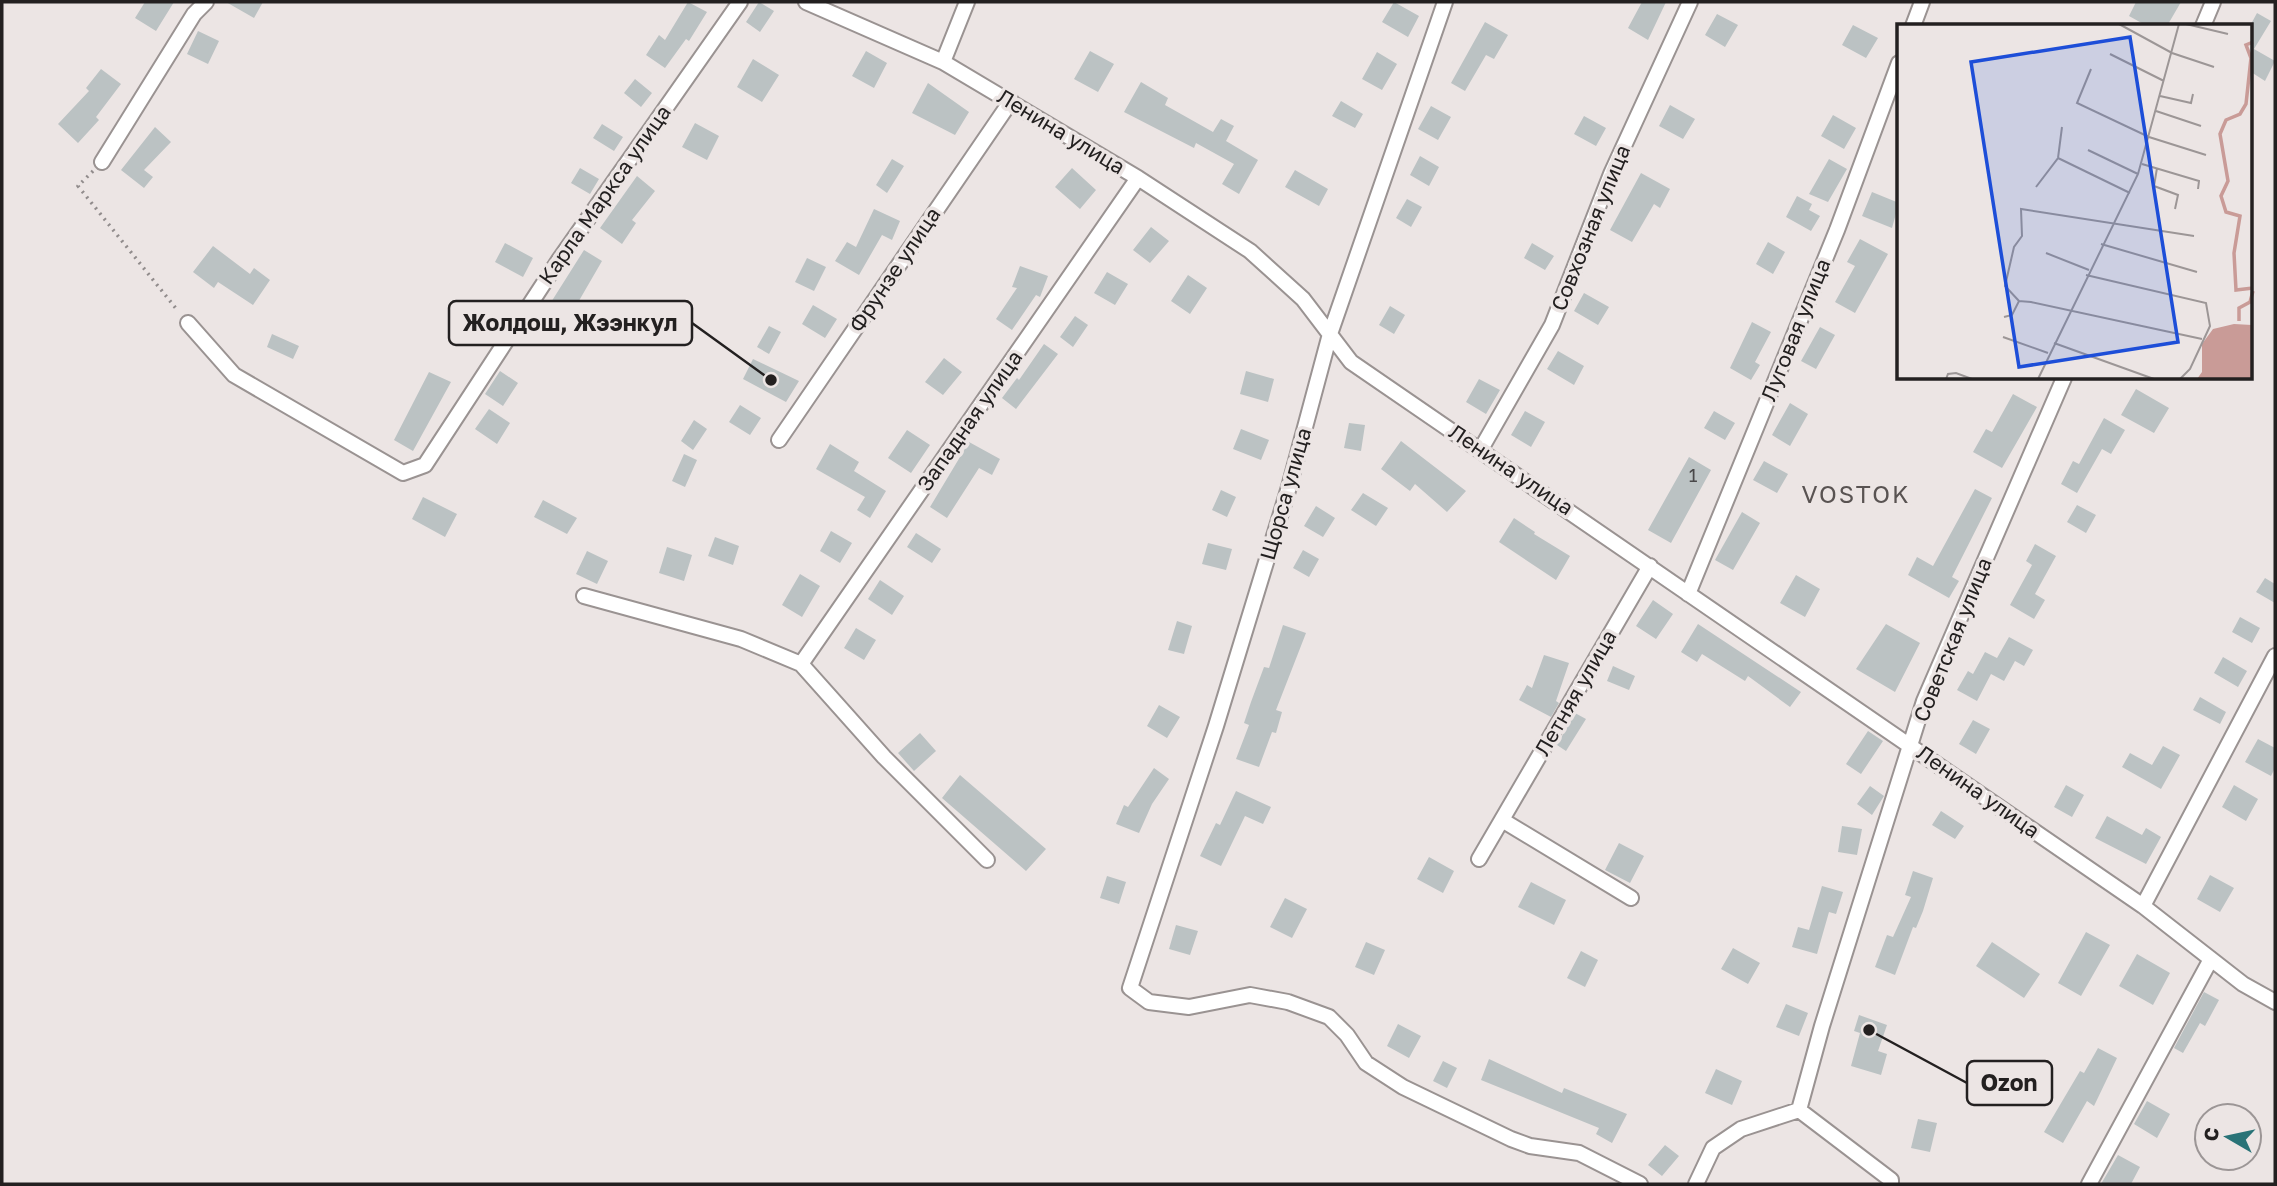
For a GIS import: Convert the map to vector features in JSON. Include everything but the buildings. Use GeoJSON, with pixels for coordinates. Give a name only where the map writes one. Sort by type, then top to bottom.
{"type":"FeatureCollection","features":[{"type":"Feature","properties":{"kind":"street"},"geometry":{"type":"LineString","coordinates":[[102,162],[194,14],[206,2]]}},
{"type":"Feature","properties":{"kind":"street","name":"Карла Маркса улица"},"geometry":{"type":"LineString","coordinates":[[188,323],[234,375],[403,473],[425,465],[566,249],[740,2]]}},
{"type":"Feature","properties":{"kind":"street","name":"Ленина улица"},"geometry":{"type":"LineString","coordinates":[[806,2],[943,62],[1138,178],[1250,250],[1303,299],[1351,362],[2143,906],[2243,984],[2275,1002]]}},
{"type":"Feature","properties":{"kind":"street"},"geometry":{"type":"LineString","coordinates":[[943,62],[967,2]]}},
{"type":"Feature","properties":{"kind":"street","name":"Щорса улица"},"geometry":{"type":"LineString","coordinates":[[1446,2],[1330,334],[1285,500],[1130,988],[1149,1002],[1189,1007],[1250,995],[1288,1003],[1329,1017],[1347,1035],[1366,1063],[1403,1087],[1511,1139],[1530,1146],[1579,1153],[1640,1184]]}},
{"type":"Feature","properties":{"kind":"street","name":"Совхозная улица"},"geometry":{"type":"LineString","coordinates":[[1481,449],[1552,325],[1611,174],[1690,2]]}},
{"type":"Feature","properties":{"kind":"street"},"geometry":{"type":"LineString","coordinates":[[1914,24],[1922,2]]}},
{"type":"Feature","properties":{"kind":"street"},"geometry":{"type":"LineString","coordinates":[[2204,24],[2213,2]]}},
{"type":"Feature","properties":{"kind":"street","name":"Луговая улица"},"geometry":{"type":"LineString","coordinates":[[1688,594],[1837,230],[1897,68]]}},
{"type":"Feature","properties":{"kind":"street","name":"Фрунзе улица"},"geometry":{"type":"LineString","coordinates":[[779,440],[1011,101]]}},
{"type":"Feature","properties":{"kind":"street","name":"Западная улица"},"geometry":{"type":"LineString","coordinates":[[802,664],[1138,178]]}},
{"type":"Feature","properties":{"kind":"street","name":"Советская улица"},"geometry":{"type":"LineString","coordinates":[[1799,1110],[1822,1026],[1924,701],[2063,380]]}},
{"type":"Feature","properties":{"kind":"street","name":"Летняя улица"},"geometry":{"type":"LineString","coordinates":[[1479,859],[1650,566]]}},
{"type":"Feature","properties":{"kind":"street"},"geometry":{"type":"LineString","coordinates":[[584,596],[741,639],[802,664],[884,757],[987,860]]}},
{"type":"Feature","properties":{"kind":"street"},"geometry":{"type":"LineString","coordinates":[[2143,906],[2275,656]]}},
{"type":"Feature","properties":{"kind":"street"},"geometry":{"type":"LineString","coordinates":[[1502,820],[1631,898]]}},
{"type":"Feature","properties":{"kind":"street"},"geometry":{"type":"LineString","coordinates":[[2089,1184],[2211,959]]}},
{"type":"Feature","properties":{"kind":"street"},"geometry":{"type":"LineString","coordinates":[[1696,1184],[1713,1148],[1741,1129],[1799,1110],[1891,1180],[1891,1184]]}},
{"type":"Feature","properties":{"kind":"path"},"geometry":{"type":"LineString","coordinates":[[102,162],[78,186],[188,323]]}},
{"type":"Feature","properties":{"kind":"place","name":"Жолдош, Жээнкул"},"geometry":{"type":"Point","coordinates":[771,380]}},
{"type":"Feature","properties":{"kind":"place","name":"Ozon"},"geometry":{"type":"Point","coordinates":[1869,1030]}},
{"type":"Feature","properties":{"kind":"district","name":"VOSTOK"},"geometry":{"type":"Point","coordinates":[1856,495]}}]}
